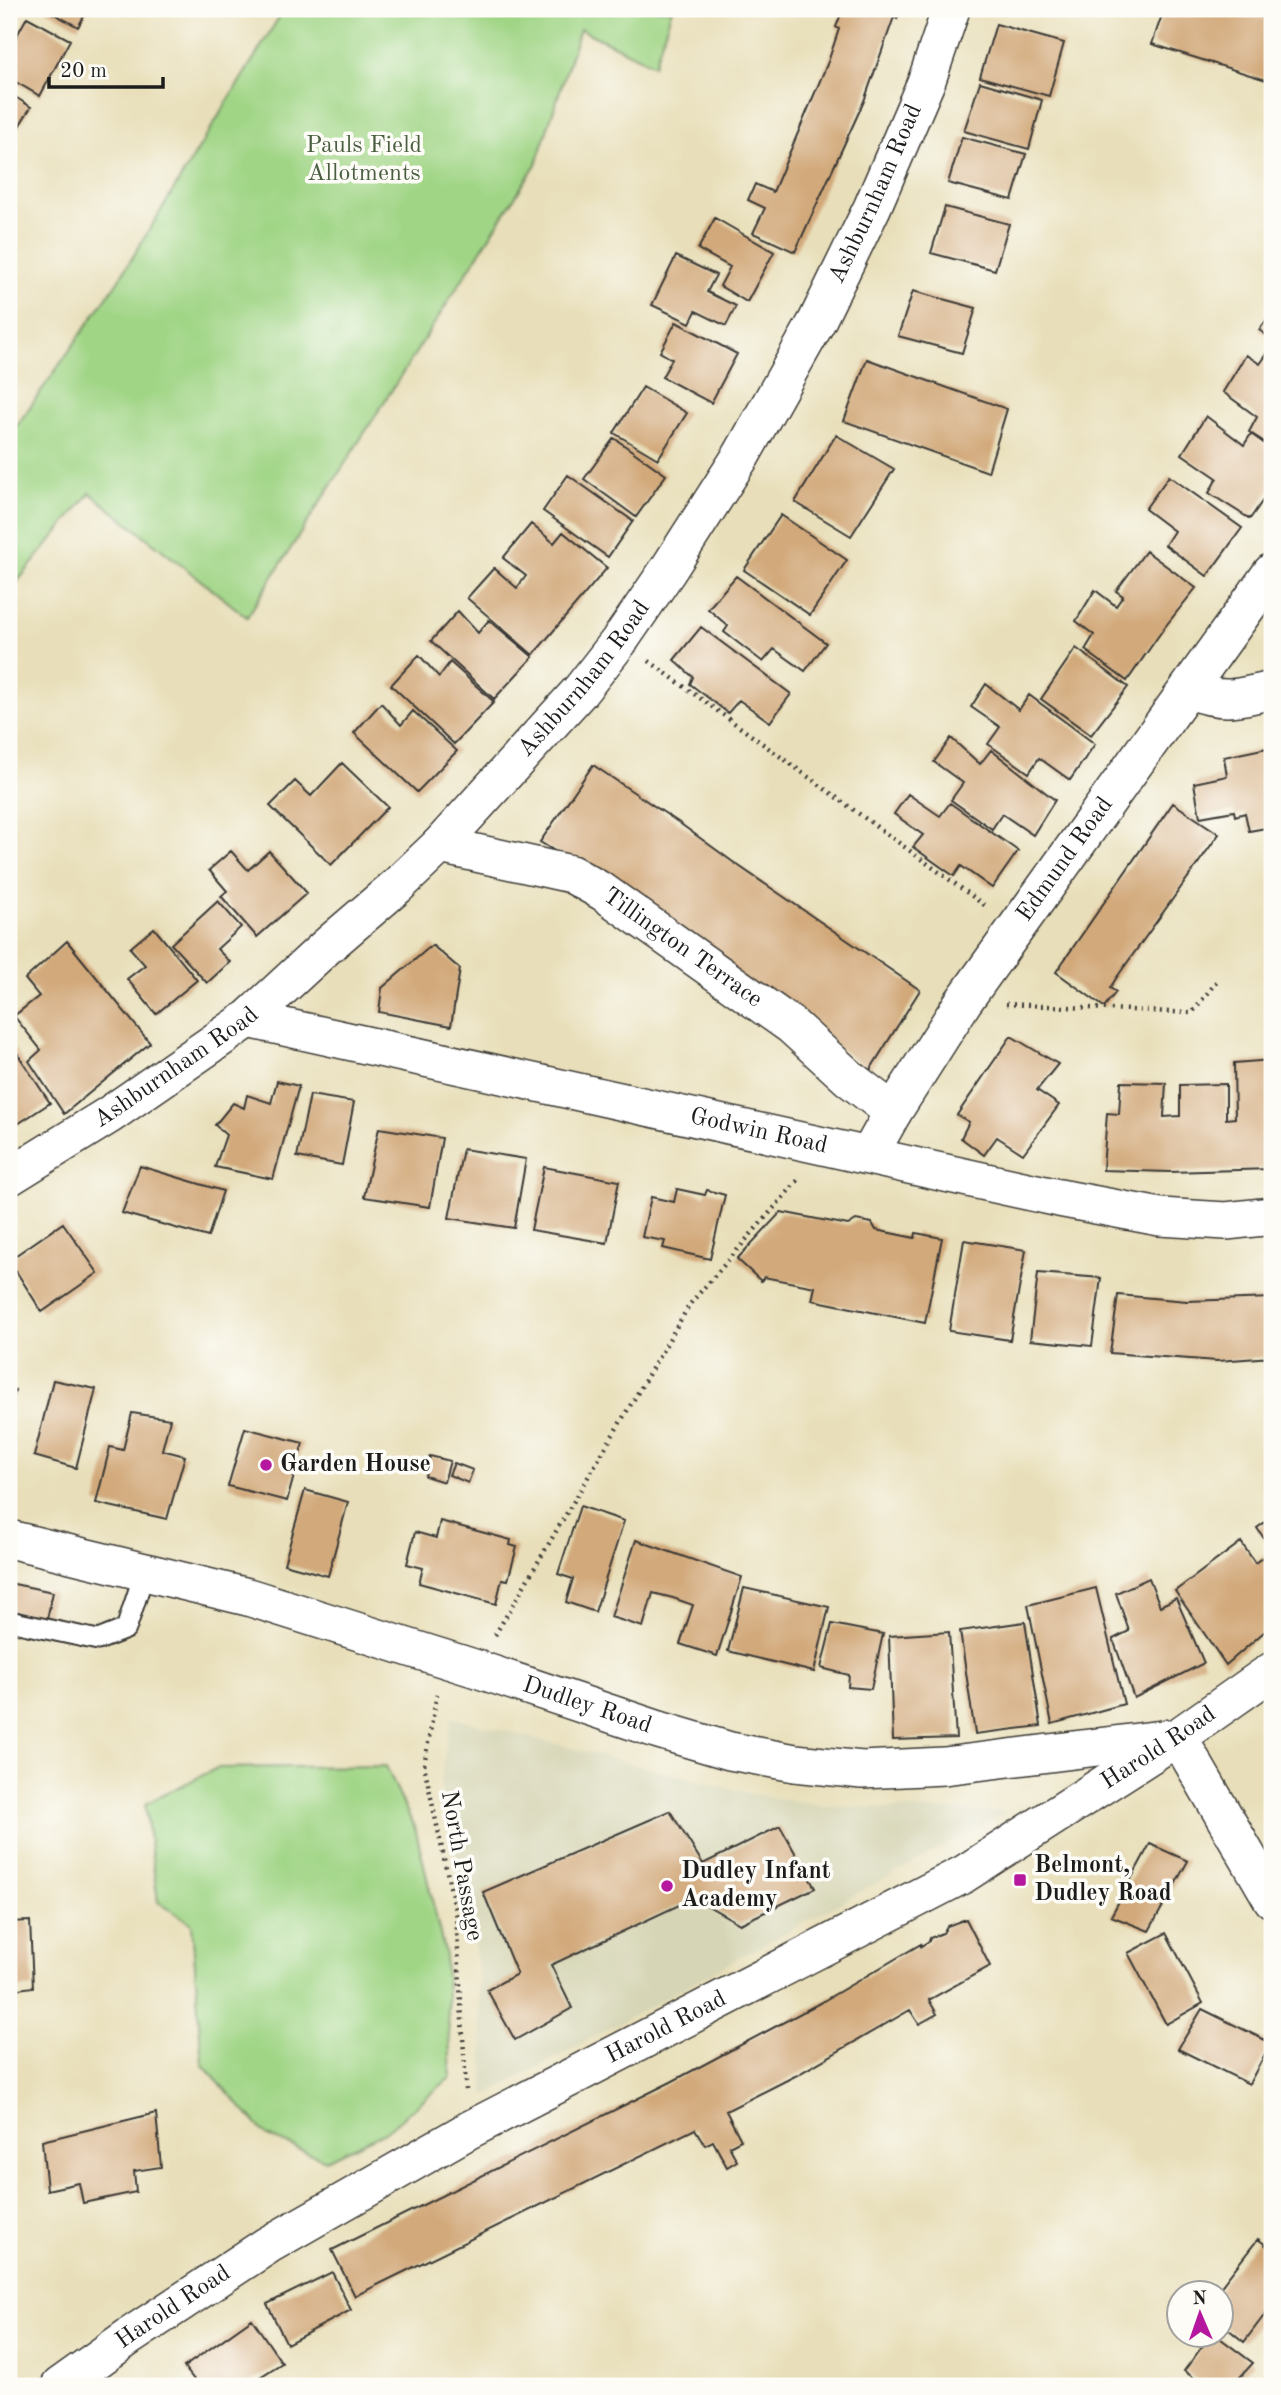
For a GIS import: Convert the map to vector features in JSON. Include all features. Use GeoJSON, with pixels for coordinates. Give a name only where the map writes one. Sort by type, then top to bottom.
{"type":"FeatureCollection","features":[{"type":"Feature","properties":{"kind":"street","name":"Ashburnham Road"},"geometry":{"type":"LineString","coordinates":[[9,1177],[109,1115],[248,1019],[440,845],[582,690],[668,570],[741,456],[817,321],[872,208],[927,80],[951,9]]}},
{"type":"Feature","properties":{"kind":"street","name":"Edmund Road"},"geometry":{"type":"LineString","coordinates":[[869,1155],[963,1002],[1272,572]]}},
{"type":"Feature","properties":{"kind":"street"},"geometry":{"type":"LineString","coordinates":[[1189,690],[1210,698],[1231,700],[1272,690]]}},
{"type":"Feature","properties":{"kind":"street","name":"Tillington Terrace"},"geometry":{"type":"LineString","coordinates":[[440,845],[571,874],[603,892],[792,1026],[849,1078],[893,1112]]}},
{"type":"Feature","properties":{"kind":"street","name":"Godwin Road"},"geometry":{"type":"LineString","coordinates":[[248,1019],[1059,1198],[1160,1217],[1226,1221],[1272,1216]]}},
{"type":"Feature","properties":{"kind":"street","name":"Dudley Road"},"geometry":{"type":"LineString","coordinates":[[9,1539],[248,1597],[659,1730],[730,1751],[794,1763],[862,1770],[944,1766],[1178,1737]]}},
{"type":"Feature","properties":{"kind":"street","name":"Harold Road"},"geometry":{"type":"LineString","coordinates":[[60,2386],[130,2336],[268,2245],[469,2130],[964,1874],[1178,1737],[1272,1671]]}},
{"type":"Feature","properties":{"kind":"street"},"geometry":{"type":"LineString","coordinates":[[1178,1737],[1272,1899]]}},
{"type":"Feature","properties":{"kind":"lane"},"geometry":{"type":"LineString","coordinates":[[9,1621],[98,1640],[126,1629],[145,1571]]}},
{"type":"Feature","properties":{"kind":"path"},"geometry":{"type":"LineString","coordinates":[[620,640],[1017,928]]}},
{"type":"Feature","properties":{"kind":"path"},"geometry":{"type":"LineString","coordinates":[[1001,1004],[1192,1013],[1219,978]]}},
{"type":"Feature","properties":{"kind":"path"},"geometry":{"type":"LineString","coordinates":[[512,1603],[690,1304],[828,1146]]}},
{"type":"Feature","properties":{"kind":"path","name":"North Passage"},"geometry":{"type":"LineString","coordinates":[[437,1693],[424,1765],[456,1914],[469,2130]]}},
{"type":"Feature","properties":{"kind":"shaded area","name":"Dudley Infant Academy"},"geometry":{"type":"Polygon","coordinates":[[[451,1717],[747,1793],[824,1806],[1007,1812],[485,2096],[477,1960],[440,1782],[451,1717]]]}},
{"type":"Feature","properties":{"kind":"green space","name":"Pauls Field Allotments"},"geometry":{"type":"Polygon","coordinates":[[[284,9],[672,9],[654,65],[580,29],[536,164],[247,617],[90,493],[9,592],[9,437],[118,281],[284,9]]]}},
{"type":"Feature","properties":{"kind":"green space"},"geometry":{"type":"Polygon","coordinates":[[[386,1766],[416,1831],[445,1955],[451,2077],[385,2132],[326,2160],[267,2136],[202,2064],[192,1924],[158,1902],[145,1804],[217,1768],[386,1766]]]}},
{"type":"Feature","properties":{"kind":"building"},"geometry":{"type":"Polygon","coordinates":[[[45,9],[88,9],[78,27],[45,9]]]}},
{"type":"Feature","properties":{"kind":"building"},"geometry":{"type":"Polygon","coordinates":[[[843,9],[900,9],[897,19],[894,17],[864,101],[795,252],[753,233],[765,208],[748,200],[755,184],[773,192],[828,62],[843,9]]]}},
{"type":"Feature","properties":{"kind":"building"},"geometry":{"type":"Polygon","coordinates":[[[1164,9],[1234,9],[1272,20],[1272,82],[1152,44],[1164,9]]]}},
{"type":"Feature","properties":{"kind":"building"},"geometry":{"type":"Polygon","coordinates":[[[27,17],[70,40],[40,96],[9,78],[9,50],[27,17]]]}},
{"type":"Feature","properties":{"kind":"building"},"geometry":{"type":"Polygon","coordinates":[[[996,24],[1064,43],[1049,96],[980,77],[996,24]]]}},
{"type":"Feature","properties":{"kind":"building"},"geometry":{"type":"Polygon","coordinates":[[[980,82],[1042,100],[1029,149],[964,131],[980,82]]]}},
{"type":"Feature","properties":{"kind":"building"},"geometry":{"type":"Polygon","coordinates":[[[9,93],[31,107],[9,142],[9,93]]]}},
{"type":"Feature","properties":{"kind":"building"},"geometry":{"type":"Polygon","coordinates":[[[962,137],[1026,154],[1012,200],[948,183],[962,137]]]}},
{"type":"Feature","properties":{"kind":"building"},"geometry":{"type":"Polygon","coordinates":[[[945,207],[1009,224],[995,270],[931,253],[945,207]]]}},
{"type":"Feature","properties":{"kind":"building"},"geometry":{"type":"Polygon","coordinates":[[[715,218],[774,252],[747,302],[720,286],[730,267],[698,249],[715,218]]]}},
{"type":"Feature","properties":{"kind":"building"},"geometry":{"type":"Polygon","coordinates":[[[676,256],[716,275],[707,292],[736,306],[726,326],[696,311],[690,323],[652,305],[676,256]]]}},
{"type":"Feature","properties":{"kind":"building"},"geometry":{"type":"Polygon","coordinates":[[[913,291],[976,308],[962,353],[898,336],[913,291]]]}},
{"type":"Feature","properties":{"kind":"building"},"geometry":{"type":"Polygon","coordinates":[[[1272,313],[1272,339],[1259,330],[1272,313]]]}},
{"type":"Feature","properties":{"kind":"building"},"geometry":{"type":"Polygon","coordinates":[[[676,322],[737,354],[711,403],[662,377],[672,359],[660,352],[676,322]]]}},
{"type":"Feature","properties":{"kind":"building"},"geometry":{"type":"Polygon","coordinates":[[[1272,347],[1272,447],[1249,432],[1257,417],[1223,392],[1246,355],[1260,364],[1272,347]]]}},
{"type":"Feature","properties":{"kind":"building"},"geometry":{"type":"Polygon","coordinates":[[[867,359],[1007,409],[988,472],[844,421],[867,359]]]}},
{"type":"Feature","properties":{"kind":"building"},"geometry":{"type":"Polygon","coordinates":[[[643,387],[687,413],[658,459],[614,433],[643,387]]]}},
{"type":"Feature","properties":{"kind":"building"},"geometry":{"type":"Polygon","coordinates":[[[1206,416],[1244,445],[1251,434],[1272,449],[1272,487],[1250,519],[1209,493],[1217,478],[1182,454],[1206,416]]]}},
{"type":"Feature","properties":{"kind":"building"},"geometry":{"type":"Polygon","coordinates":[[[836,435],[894,469],[851,536],[795,502],[836,435]]]}},
{"type":"Feature","properties":{"kind":"building"},"geometry":{"type":"Polygon","coordinates":[[[614,438],[666,475],[636,517],[584,479],[614,438]]]}},
{"type":"Feature","properties":{"kind":"building"},"geometry":{"type":"Polygon","coordinates":[[[568,475],[633,521],[608,557],[543,511],[568,475]]]}},
{"type":"Feature","properties":{"kind":"building"},"geometry":{"type":"Polygon","coordinates":[[[1169,476],[1242,528],[1207,576],[1165,545],[1174,531],[1145,509],[1169,476]]]}},
{"type":"Feature","properties":{"kind":"building"},"geometry":{"type":"Polygon","coordinates":[[[781,515],[847,560],[810,615],[744,570],[781,515]]]}},
{"type":"Feature","properties":{"kind":"building"},"geometry":{"type":"Polygon","coordinates":[[[531,524],[554,543],[563,532],[607,568],[533,655],[467,598],[494,568],[517,588],[526,576],[503,558],[531,524]]]}},
{"type":"Feature","properties":{"kind":"building"},"geometry":{"type":"Polygon","coordinates":[[[1146,551],[1196,588],[1127,681],[1085,650],[1094,635],[1076,621],[1095,590],[1116,606],[1123,596],[1116,591],[1146,551]]]}},
{"type":"Feature","properties":{"kind":"building"},"geometry":{"type":"Polygon","coordinates":[[[736,576],[826,643],[805,671],[774,649],[763,662],[724,632],[728,626],[708,609],[736,576]]]}},
{"type":"Feature","properties":{"kind":"building"},"geometry":{"type":"Polygon","coordinates":[[[458,611],[478,633],[489,620],[533,657],[494,699],[431,641],[458,611]]]}},
{"type":"Feature","properties":{"kind":"building"},"geometry":{"type":"Polygon","coordinates":[[[701,627],[791,694],[770,722],[739,700],[728,713],[690,684],[693,677],[674,660],[701,627]]]}},
{"type":"Feature","properties":{"kind":"building"},"geometry":{"type":"Polygon","coordinates":[[[1076,648],[1128,687],[1091,735],[1041,699],[1076,648]]]}},
{"type":"Feature","properties":{"kind":"building"},"geometry":{"type":"Polygon","coordinates":[[[419,655],[439,677],[450,662],[494,702],[454,744],[391,685],[419,655]]]}},
{"type":"Feature","properties":{"kind":"building"},"geometry":{"type":"Polygon","coordinates":[[[986,684],[1019,710],[1029,695],[1095,744],[1070,780],[1039,758],[1029,773],[988,744],[1000,727],[971,707],[986,684]]]}},
{"type":"Feature","properties":{"kind":"building"},"geometry":{"type":"Polygon","coordinates":[[[381,703],[401,725],[413,711],[457,751],[417,792],[354,733],[381,703]]]}},
{"type":"Feature","properties":{"kind":"building"},"geometry":{"type":"Polygon","coordinates":[[[951,738],[980,764],[991,750],[1055,800],[1033,835],[1002,814],[992,829],[951,800],[963,783],[934,762],[951,738]]]}},
{"type":"Feature","properties":{"kind":"building"},"geometry":{"type":"Polygon","coordinates":[[[1272,747],[1272,827],[1249,831],[1245,813],[1235,816],[1234,811],[1200,817],[1194,783],[1227,776],[1224,757],[1272,747]]]}},
{"type":"Feature","properties":{"kind":"building"},"geometry":{"type":"Polygon","coordinates":[[[342,763],[388,807],[331,865],[270,806],[295,781],[311,796],[342,763]]]}},
{"type":"Feature","properties":{"kind":"building"},"geometry":{"type":"Polygon","coordinates":[[[593,765],[920,990],[870,1070],[540,842],[593,765]]]}},
{"type":"Feature","properties":{"kind":"building"},"geometry":{"type":"Polygon","coordinates":[[[908,794],[940,816],[950,803],[1018,851],[992,888],[961,866],[954,876],[913,847],[923,835],[894,814],[908,794]]]}},
{"type":"Feature","properties":{"kind":"building"},"geometry":{"type":"Polygon","coordinates":[[[1173,803],[1219,834],[1117,977],[1110,988],[1116,992],[1104,1007],[1056,972],[1173,803]]]}},
{"type":"Feature","properties":{"kind":"building"},"geometry":{"type":"Polygon","coordinates":[[[231,851],[248,870],[269,851],[307,893],[257,937],[221,896],[227,891],[209,870],[231,851]]]}},
{"type":"Feature","properties":{"kind":"building"},"geometry":{"type":"Polygon","coordinates":[[[218,901],[241,927],[217,949],[230,962],[207,983],[171,944],[218,901]]]}},
{"type":"Feature","properties":{"kind":"building"},"geometry":{"type":"Polygon","coordinates":[[[154,928],[197,980],[156,1014],[127,979],[145,965],[130,948],[154,928]]]}},
{"type":"Feature","properties":{"kind":"building"},"geometry":{"type":"Polygon","coordinates":[[[67,941],[150,1043],[64,1114],[29,1061],[41,1050],[14,1016],[39,996],[25,979],[67,941]]]}},
{"type":"Feature","properties":{"kind":"building"},"geometry":{"type":"Polygon","coordinates":[[[432,945],[460,969],[451,1026],[379,1012],[382,988],[432,945]]]}},
{"type":"Feature","properties":{"kind":"building"},"geometry":{"type":"Polygon","coordinates":[[[1011,1036],[1058,1064],[1037,1090],[1059,1105],[1023,1154],[997,1137],[984,1155],[961,1138],[969,1122],[957,1115],[1011,1036]]]}},
{"type":"Feature","properties":{"kind":"building"},"geometry":{"type":"Polygon","coordinates":[[[9,1041],[50,1103],[10,1129],[9,1127],[9,1041]]]}},
{"type":"Feature","properties":{"kind":"building"},"geometry":{"type":"Polygon","coordinates":[[[1272,1060],[1272,1169],[1170,1172],[1103,1170],[1107,1113],[1119,1114],[1121,1082],[1166,1083],[1164,1117],[1180,1116],[1180,1085],[1226,1084],[1226,1119],[1235,1118],[1234,1063],[1272,1060]]]}},
{"type":"Feature","properties":{"kind":"building"},"geometry":{"type":"Polygon","coordinates":[[[277,1081],[299,1086],[273,1179],[215,1167],[226,1135],[215,1125],[233,1103],[244,1108],[247,1095],[271,1103],[277,1081]]]}},
{"type":"Feature","properties":{"kind":"building"},"geometry":{"type":"Polygon","coordinates":[[[310,1095],[354,1102],[342,1165],[297,1157],[310,1095]]]}},
{"type":"Feature","properties":{"kind":"building"},"geometry":{"type":"Polygon","coordinates":[[[379,1128],[442,1138],[430,1207],[364,1197],[379,1128]]]}},
{"type":"Feature","properties":{"kind":"building"},"geometry":{"type":"Polygon","coordinates":[[[463,1149],[526,1159],[514,1228],[449,1218],[463,1149]]]}},
{"type":"Feature","properties":{"kind":"building"},"geometry":{"type":"Polygon","coordinates":[[[140,1166],[223,1191],[208,1237],[122,1213],[140,1166]]]}},
{"type":"Feature","properties":{"kind":"building"},"geometry":{"type":"Polygon","coordinates":[[[544,1167],[619,1181],[607,1243],[531,1230],[544,1167]]]}},
{"type":"Feature","properties":{"kind":"building"},"geometry":{"type":"Polygon","coordinates":[[[677,1189],[705,1195],[707,1190],[725,1195],[710,1259],[663,1248],[665,1241],[642,1237],[651,1197],[674,1202],[677,1189]]]}},
{"type":"Feature","properties":{"kind":"building"},"geometry":{"type":"Polygon","coordinates":[[[781,1212],[848,1225],[856,1220],[872,1223],[876,1230],[915,1238],[916,1233],[942,1238],[925,1323],[812,1300],[815,1287],[764,1277],[761,1281],[737,1259],[781,1212]]]}},
{"type":"Feature","properties":{"kind":"building"},"geometry":{"type":"Polygon","coordinates":[[[63,1223],[98,1273],[42,1312],[9,1260],[63,1223]]]}},
{"type":"Feature","properties":{"kind":"building"},"geometry":{"type":"Polygon","coordinates":[[[964,1240],[1026,1250],[1010,1340],[949,1331],[964,1240]]]}},
{"type":"Feature","properties":{"kind":"building"},"geometry":{"type":"Polygon","coordinates":[[[1038,1273],[1101,1278],[1092,1346],[1030,1340],[1038,1273]]]}},
{"type":"Feature","properties":{"kind":"building"},"geometry":{"type":"Polygon","coordinates":[[[1118,1295],[1187,1301],[1272,1298],[1272,1357],[1217,1361],[1110,1353],[1118,1295]]]}},
{"type":"Feature","properties":{"kind":"building"},"geometry":{"type":"Polygon","coordinates":[[[53,1380],[96,1389],[76,1468],[34,1456],[53,1380]]]}},
{"type":"Feature","properties":{"kind":"building"},"geometry":{"type":"Polygon","coordinates":[[[9,1389],[15,1390],[10,1411],[9,1410],[9,1389]]]}},
{"type":"Feature","properties":{"kind":"building"},"geometry":{"type":"Polygon","coordinates":[[[132,1413],[170,1419],[162,1450],[185,1456],[167,1519],[96,1503],[110,1447],[123,1450],[132,1413]]]}},
{"type":"Feature","properties":{"kind":"building","name":"Garden House"},"geometry":{"type":"Polygon","coordinates":[[[245,1428],[303,1443],[287,1501],[228,1486],[245,1428]]]}},
{"type":"Feature","properties":{"kind":"building"},"geometry":{"type":"Polygon","coordinates":[[[430,1456],[450,1461],[444,1482],[425,1476],[430,1456]]]}},
{"type":"Feature","properties":{"kind":"building"},"geometry":{"type":"Polygon","coordinates":[[[454,1463],[473,1470],[468,1483],[449,1475],[454,1463]]]}},
{"type":"Feature","properties":{"kind":"building"},"geometry":{"type":"Polygon","coordinates":[[[305,1490],[348,1502],[328,1576],[284,1564],[305,1490]]]}},
{"type":"Feature","properties":{"kind":"building"},"geometry":{"type":"Polygon","coordinates":[[[580,1506],[624,1521],[595,1612],[566,1602],[573,1579],[558,1574],[580,1506]]]}},
{"type":"Feature","properties":{"kind":"building"},"geometry":{"type":"Polygon","coordinates":[[[1272,1517],[1272,1550],[1257,1528],[1272,1517]]]}},
{"type":"Feature","properties":{"kind":"building"},"geometry":{"type":"Polygon","coordinates":[[[440,1521],[511,1540],[510,1545],[517,1547],[508,1580],[502,1579],[496,1604],[419,1583],[423,1568],[407,1564],[415,1532],[436,1538],[440,1521]]]}},
{"type":"Feature","properties":{"kind":"building"},"geometry":{"type":"Polygon","coordinates":[[[636,1540],[742,1577],[717,1656],[680,1644],[693,1605],[653,1593],[643,1627],[611,1617],[636,1540]]]}},
{"type":"Feature","properties":{"kind":"building"},"geometry":{"type":"Polygon","coordinates":[[[1241,1542],[1255,1563],[1272,1550],[1272,1625],[1226,1665],[1175,1591],[1241,1542]]]}},
{"type":"Feature","properties":{"kind":"building"},"geometry":{"type":"Polygon","coordinates":[[[1149,1578],[1160,1606],[1176,1598],[1204,1663],[1134,1698],[1113,1639],[1129,1631],[1116,1593],[1149,1578]]]}},
{"type":"Feature","properties":{"kind":"building"},"geometry":{"type":"Polygon","coordinates":[[[9,1583],[53,1592],[47,1619],[9,1610],[9,1583]]]}},
{"type":"Feature","properties":{"kind":"building"},"geometry":{"type":"Polygon","coordinates":[[[744,1588],[829,1607],[814,1672],[728,1651],[744,1588]]]}},
{"type":"Feature","properties":{"kind":"building"},"geometry":{"type":"Polygon","coordinates":[[[1096,1588],[1124,1704],[1052,1724],[1028,1605],[1096,1588]]]}},
{"type":"Feature","properties":{"kind":"building"},"geometry":{"type":"Polygon","coordinates":[[[1025,1622],[1041,1726],[975,1734],[960,1631],[1025,1622]]]}},
{"type":"Feature","properties":{"kind":"building"},"geometry":{"type":"Polygon","coordinates":[[[832,1624],[883,1634],[871,1689],[848,1687],[849,1675],[821,1668],[832,1624]]]}},
{"type":"Feature","properties":{"kind":"building"},"geometry":{"type":"Polygon","coordinates":[[[949,1632],[956,1738],[893,1740],[889,1636],[949,1632]]]}},
{"type":"Feature","properties":{"kind":"building"},"geometry":{"type":"Polygon","coordinates":[[[670,1811],[703,1864],[780,1826],[815,1888],[740,1924],[694,1898],[551,1965],[572,2008],[515,2040],[487,1990],[517,1974],[483,1892],[670,1811]]]}},
{"type":"Feature","properties":{"kind":"building"},"geometry":{"type":"Polygon","coordinates":[[[1150,1844],[1188,1861],[1149,1931],[1111,1916],[1150,1844]]]}},
{"type":"Feature","properties":{"kind":"building"},"geometry":{"type":"Polygon","coordinates":[[[966,1919],[990,1966],[929,2000],[937,2014],[919,2024],[910,2010],[797,2075],[726,2111],[741,2140],[729,2146],[737,2161],[727,2167],[713,2141],[705,2145],[695,2129],[355,2296],[332,2250],[671,2082],[921,1946],[930,1938],[943,1933],[947,1926],[966,1919]]]}},
{"type":"Feature","properties":{"kind":"building"},"geometry":{"type":"Polygon","coordinates":[[[30,1921],[33,1987],[12,1990],[9,1978],[9,1922],[30,1921]]]}},
{"type":"Feature","properties":{"kind":"building"},"geometry":{"type":"Polygon","coordinates":[[[1166,1933],[1203,2003],[1166,2024],[1128,1953],[1166,1933]]]}},
{"type":"Feature","properties":{"kind":"building"},"geometry":{"type":"Polygon","coordinates":[[[1202,2009],[1271,2043],[1249,2084],[1178,2049],[1202,2009]]]}},
{"type":"Feature","properties":{"kind":"building"},"geometry":{"type":"Polygon","coordinates":[[[156,2113],[161,2167],[134,2171],[136,2192],[83,2203],[79,2183],[47,2190],[42,2141],[156,2113]]]}},
{"type":"Feature","properties":{"kind":"building"},"geometry":{"type":"Polygon","coordinates":[[[1258,2239],[1272,2250],[1272,2305],[1244,2342],[1236,2335],[1236,2280],[1226,2280],[1258,2239]]]}},
{"type":"Feature","properties":{"kind":"building"},"geometry":{"type":"Polygon","coordinates":[[[332,2272],[351,2310],[287,2344],[267,2304],[332,2272]]]}},
{"type":"Feature","properties":{"kind":"building"},"geometry":{"type":"Polygon","coordinates":[[[252,2319],[282,2363],[246,2386],[199,2386],[184,2367],[252,2319]]]}},
{"type":"Feature","properties":{"kind":"building"},"geometry":{"type":"Polygon","coordinates":[[[1200,2350],[1236,2350],[1253,2363],[1232,2386],[1206,2386],[1184,2371],[1200,2350]]]}},
{"type":"Feature","properties":{"kind":"place","name":"Garden House"},"geometry":{"type":"Point","coordinates":[266,1465]}},
{"type":"Feature","properties":{"kind":"place","name":"Belmont, Dudley Road"},"geometry":{"type":"Point","coordinates":[1020,1880]}},
{"type":"Feature","properties":{"kind":"place","name":"Dudley Infant Academy"},"geometry":{"type":"Point","coordinates":[667,1886]}}]}
